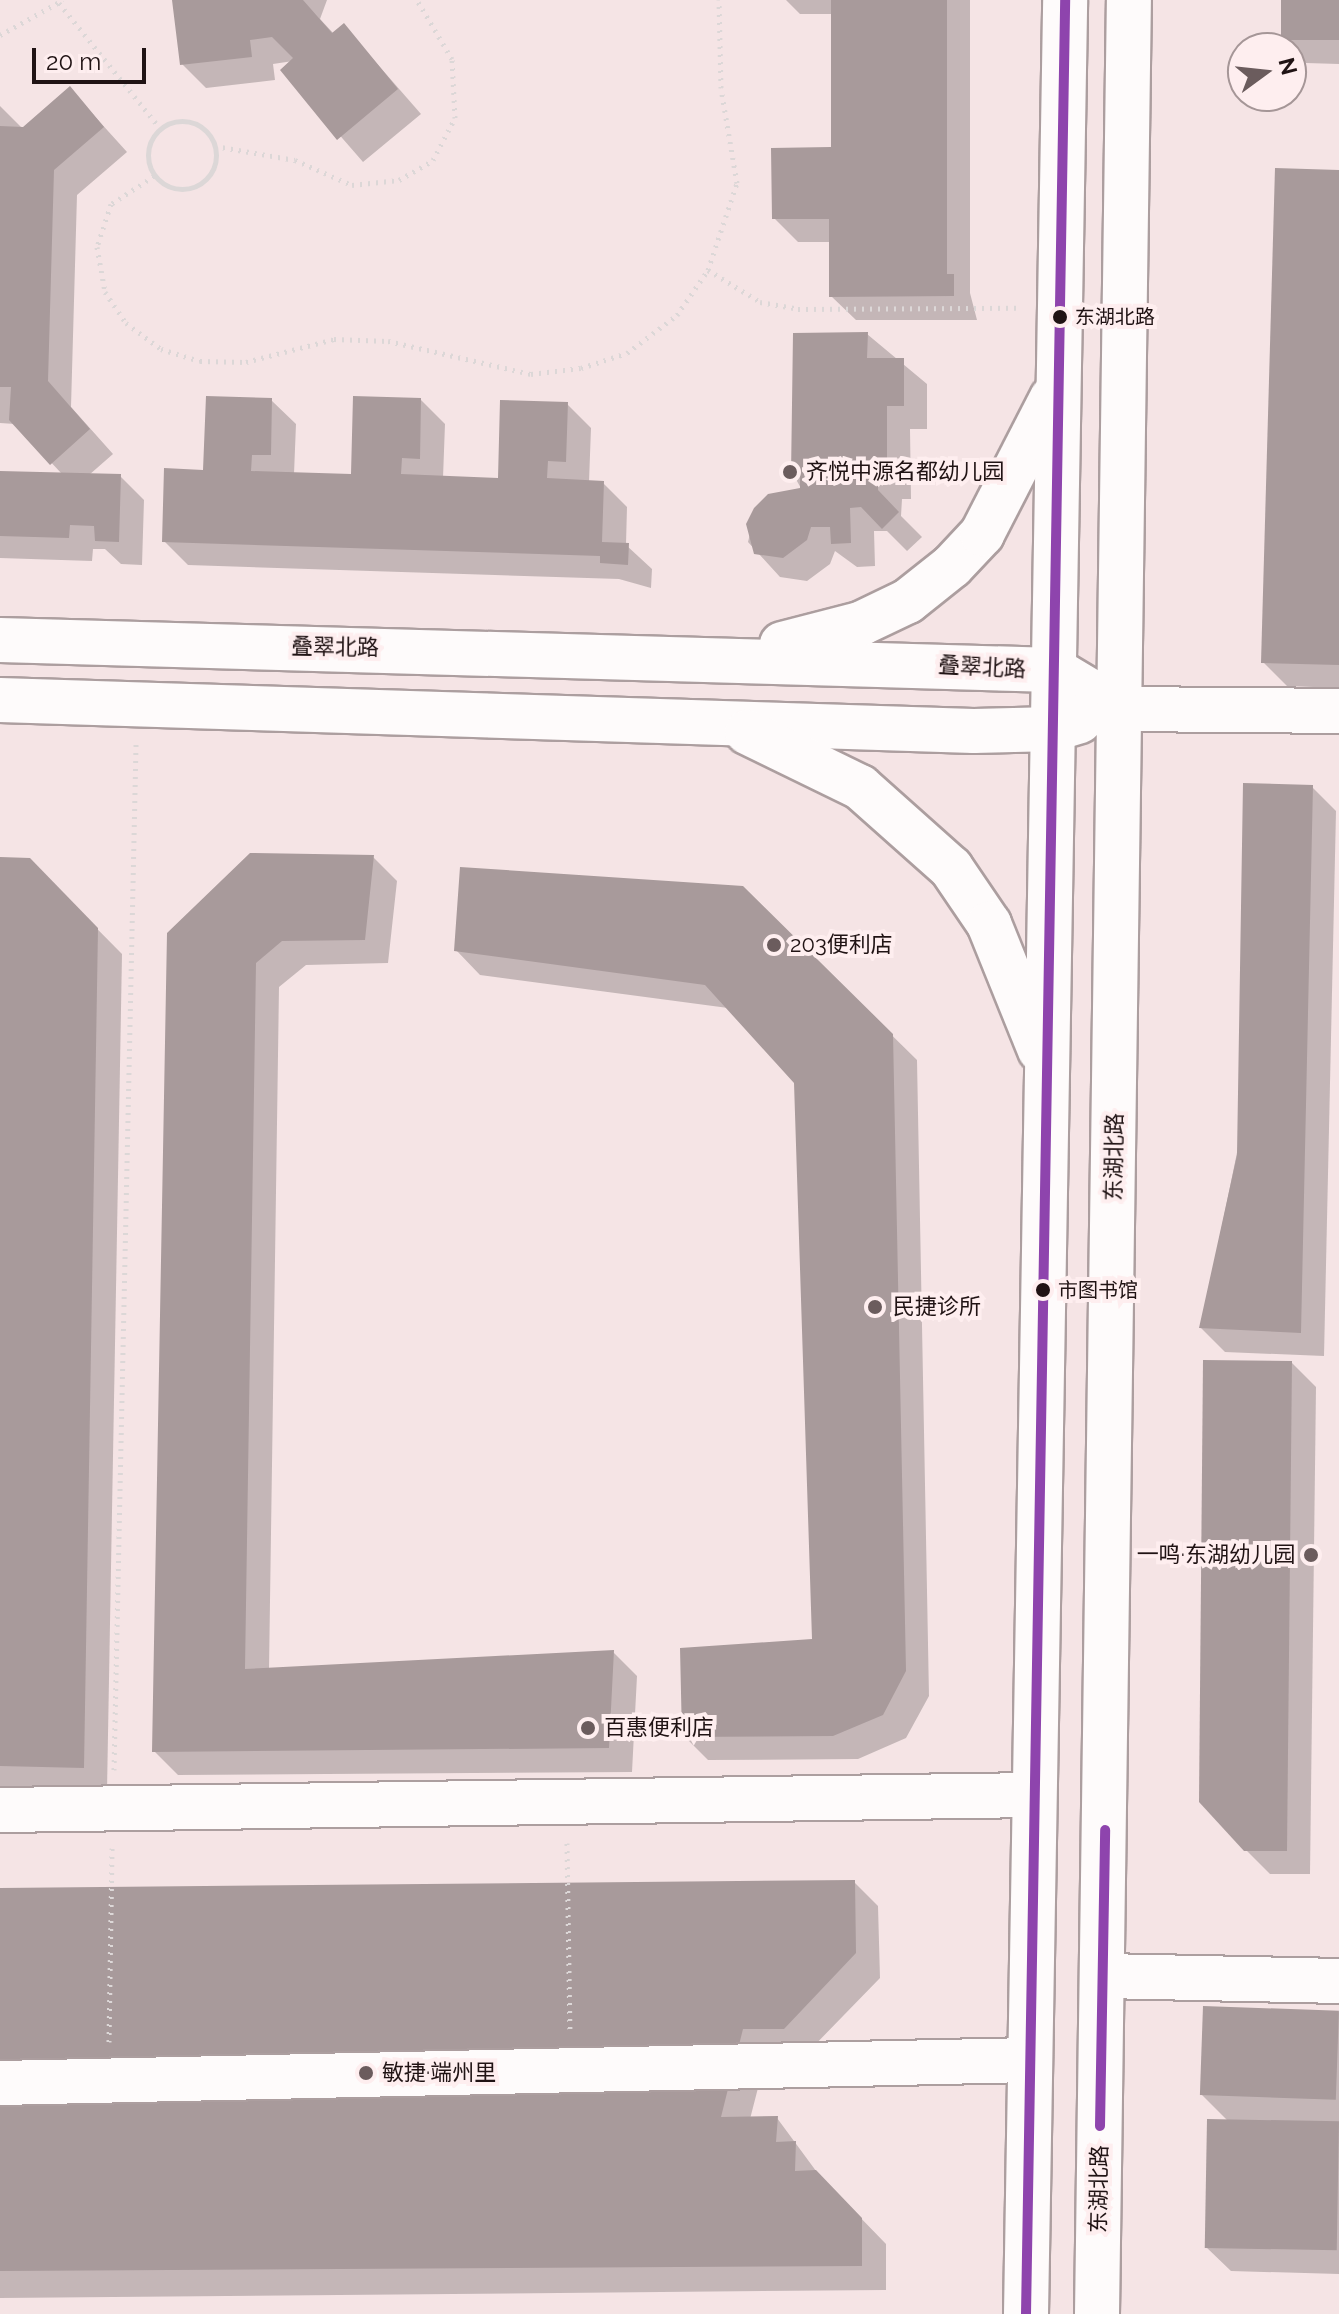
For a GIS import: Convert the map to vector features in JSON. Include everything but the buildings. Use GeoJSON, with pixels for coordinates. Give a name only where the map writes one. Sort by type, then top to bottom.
{"type":"FeatureCollection","features":[{"type":"Feature","properties":{"kind":"main road"},"geometry":{"type":"LineString","coordinates":[[1026,2314],[1050,1078],[1065,0]]}},
{"type":"Feature","properties":{"kind":"main road","name":"东湖北路"},"geometry":{"type":"LineString","coordinates":[[1097,2314],[1129,0]]}},
{"type":"Feature","properties":{"kind":"main road"},"geometry":{"type":"LineString","coordinates":[[734,726],[737,656],[860,624],[908,601],[952,566],[982,534],[1014,481],[1058,384]]}},
{"type":"Feature","properties":{"kind":"main road"},"geometry":{"type":"LineString","coordinates":[[1056,516],[1122,518]]}},
{"type":"Feature","properties":{"kind":"main road","name":"叠翠北路"},"geometry":{"type":"LineString","coordinates":[[0,640],[737,656],[1055,670],[1120,709]]}},
{"type":"Feature","properties":{"kind":"main road"},"geometry":{"type":"LineString","coordinates":[[0,700],[734,726],[1054,729],[1120,709],[1339,711]]}},
{"type":"Feature","properties":{"kind":"main road"},"geometry":{"type":"LineString","coordinates":[[734,726],[860,787],[951,868],[989,924],[1050,1078]]}},
{"type":"Feature","properties":{"kind":"main road"},"geometry":{"type":"LineString","coordinates":[[0,1810],[1034,1795]]}},
{"type":"Feature","properties":{"kind":"main road"},"geometry":{"type":"LineString","coordinates":[[1103,1976],[1339,1981]]}},
{"type":"Feature","properties":{"kind":"main road"},"geometry":{"type":"LineString","coordinates":[[0,2083],[108,2078],[1030,2060]]}},
{"type":"Feature","properties":{"kind":"path"},"geometry":{"type":"LineString","coordinates":[[160,128],[199,125],[215,146],[295,160],[352,185],[399,180],[433,160],[455,118],[452,59],[417,0]]}},
{"type":"Feature","properties":{"kind":"path"},"geometry":{"type":"LineString","coordinates":[[154,176],[111,204],[97,247],[105,292],[126,323],[161,349],[200,361],[246,362],[334,339],[436,348],[531,374],[581,368],[627,353],[665,324],[708,270],[737,183],[721,88],[719,0]]}},
{"type":"Feature","properties":{"kind":"path"},"geometry":{"type":"LineString","coordinates":[[0,35],[61,2],[160,128]]}},
{"type":"Feature","properties":{"kind":"path"},"geometry":{"type":"LineString","coordinates":[[154,176],[148,151],[160,128]]}},
{"type":"Feature","properties":{"kind":"path"},"geometry":{"type":"LineString","coordinates":[[154,176],[191,189],[211,173],[215,146]]}},
{"type":"Feature","properties":{"kind":"path"},"geometry":{"type":"LineString","coordinates":[[708,270],[760,302],[798,309],[1059,308]]}},
{"type":"Feature","properties":{"kind":"path"},"geometry":{"type":"LineString","coordinates":[[108,2078],[137,703]]}},
{"type":"Feature","properties":{"kind":"path"},"geometry":{"type":"LineString","coordinates":[[567,1802],[570,2069]]}},
{"type":"Feature","properties":{"kind":"transit line"},"geometry":{"type":"LineString","coordinates":[[1026,2314],[1065,0]]}},
{"type":"Feature","properties":{"kind":"transit line"},"geometry":{"type":"LineString","coordinates":[[1100,2126],[1105,1830]]}},
{"type":"Feature","properties":{"kind":"place","name":"东湖北路"},"geometry":{"type":"Point","coordinates":[1060,317]}},
{"type":"Feature","properties":{"kind":"place","name":"齐悦中源名都幼儿园"},"geometry":{"type":"Point","coordinates":[790,472]}},
{"type":"Feature","properties":{"kind":"place","name":"203便利店"},"geometry":{"type":"Point","coordinates":[774,945]}},
{"type":"Feature","properties":{"kind":"place","name":"市图书馆"},"geometry":{"type":"Point","coordinates":[1043,1290]}},
{"type":"Feature","properties":{"kind":"place","name":"民捷诊所"},"geometry":{"type":"Point","coordinates":[875,1307]}},
{"type":"Feature","properties":{"kind":"place","name":"一鸣·东湖幼儿园"},"geometry":{"type":"Point","coordinates":[1311,1555]}},
{"type":"Feature","properties":{"kind":"place","name":"百惠便利店"},"geometry":{"type":"Point","coordinates":[588,1728]}},
{"type":"Feature","properties":{"kind":"place","name":"敏捷·端州里"},"geometry":{"type":"Point","coordinates":[366,2073]}}]}
